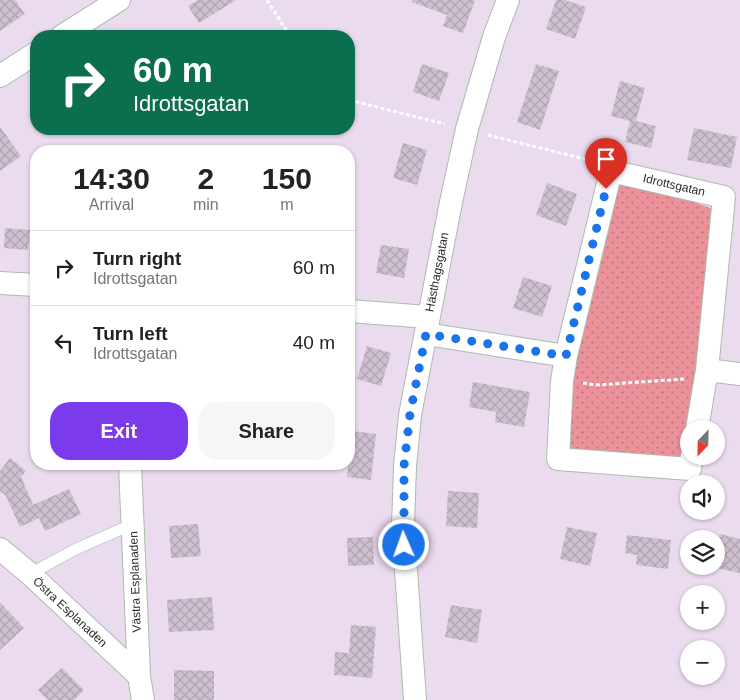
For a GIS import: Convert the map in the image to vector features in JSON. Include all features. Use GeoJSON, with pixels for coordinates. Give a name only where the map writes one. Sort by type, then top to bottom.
{"type":"FeatureCollection","features":[{"type":"Feature","properties":{"kind":"street"},"geometry":{"type":"LineString","coordinates":[[72,30],[119,0]]}},
{"type":"Feature","properties":{"kind":"street","name":"Hästhagsgatan"},"geometry":{"type":"LineString","coordinates":[[415,700],[404,527],[404,466],[410,414],[467,129],[494,36],[508,0]]}},
{"type":"Feature","properties":{"kind":"street"},"geometry":{"type":"LineString","coordinates":[[0,76],[30,57]]}},
{"type":"Feature","properties":{"kind":"street","name":"Idrottsgatan"},"geometry":{"type":"LineString","coordinates":[[691,465],[690,469],[558,459],[562,381],[566,356],[611,171],[724,197],[707,375],[699,420]]}},
{"type":"Feature","properties":{"kind":"street"},"geometry":{"type":"LineString","coordinates":[[0,283],[30,286]]}},
{"type":"Feature","properties":{"kind":"street"},"geometry":{"type":"LineString","coordinates":[[355,312],[566,356]]}},
{"type":"Feature","properties":{"kind":"street"},"geometry":{"type":"LineString","coordinates":[[707,375],[740,374]]}},
{"type":"Feature","properties":{"kind":"street","name":"Västra Esplanaden"},"geometry":{"type":"LineString","coordinates":[[130,470],[139,676],[143,700]]}},
{"type":"Feature","properties":{"kind":"street","name":"Östra Esplanaden"},"geometry":{"type":"LineString","coordinates":[[0,549],[30,574],[139,676]]}},
{"type":"Feature","properties":{"kind":"lane"},"geometry":{"type":"LineString","coordinates":[[30,574],[76,549],[133,524]]}},
{"type":"Feature","properties":{"kind":"path"},"geometry":{"type":"LineString","coordinates":[[267,0],[286,30]]}},
{"type":"Feature","properties":{"kind":"path"},"geometry":{"type":"LineString","coordinates":[[562,381],[597,385],[692,379],[707,375]]}},
{"type":"Feature","properties":{"kind":"shaded area"},"geometry":{"type":"Polygon","coordinates":[[[611,172],[713,209],[715,254],[690,420],[680,420],[680,465],[687,465],[686,470],[562,458],[563,366],[611,172]]]}},
{"type":"Feature","properties":{"kind":"building"},"geometry":{"type":"Polygon","coordinates":[[[0,0],[15,0],[25,14],[0,31],[0,0]]]}},
{"type":"Feature","properties":{"kind":"building"},"geometry":{"type":"Polygon","coordinates":[[[198,0],[236,0],[199,23],[188,6],[198,0]]]}},
{"type":"Feature","properties":{"kind":"building"},"geometry":{"type":"Polygon","coordinates":[[[412,0],[475,0],[463,33],[443,26],[447,15],[412,2],[412,0]]]}},
{"type":"Feature","properties":{"kind":"building"},"geometry":{"type":"Polygon","coordinates":[[[556,0],[565,0],[586,7],[575,39],[546,29],[556,0]]]}},
{"type":"Feature","properties":{"kind":"building"},"geometry":{"type":"Polygon","coordinates":[[[422,64],[449,73],[439,101],[413,92],[422,64]]]}},
{"type":"Feature","properties":{"kind":"building"},"geometry":{"type":"Polygon","coordinates":[[[536,64],[559,71],[540,130],[517,122],[536,64]]]}},
{"type":"Feature","properties":{"kind":"building"},"geometry":{"type":"Polygon","coordinates":[[[620,81],[645,88],[636,121],[656,126],[651,148],[625,142],[630,121],[611,116],[620,81]]]}},
{"type":"Feature","properties":{"kind":"building"},"geometry":{"type":"Polygon","coordinates":[[[0,127],[21,156],[0,171],[0,127]]]}},
{"type":"Feature","properties":{"kind":"building"},"geometry":{"type":"Polygon","coordinates":[[[694,128],[737,137],[731,168],[687,160],[694,128]]]}},
{"type":"Feature","properties":{"kind":"building"},"geometry":{"type":"Polygon","coordinates":[[[403,143],[427,150],[417,185],[393,178],[403,143]]]}},
{"type":"Feature","properties":{"kind":"building"},"geometry":{"type":"Polygon","coordinates":[[[547,183],[577,194],[566,226],[536,215],[547,183]]]}},
{"type":"Feature","properties":{"kind":"building"},"geometry":{"type":"Polygon","coordinates":[[[5,228],[30,230],[28,250],[4,248],[5,228]]]}},
{"type":"Feature","properties":{"kind":"building"},"geometry":{"type":"Polygon","coordinates":[[[381,245],[409,249],[404,278],[376,273],[381,245]]]}},
{"type":"Feature","properties":{"kind":"building"},"geometry":{"type":"Polygon","coordinates":[[[523,277],[552,286],[542,317],[513,308],[523,277]]]}},
{"type":"Feature","properties":{"kind":"building"},"geometry":{"type":"Polygon","coordinates":[[[367,346],[391,353],[381,386],[357,379],[367,346]]]}},
{"type":"Feature","properties":{"kind":"building"},"geometry":{"type":"Polygon","coordinates":[[[473,382],[530,392],[524,427],[495,422],[496,412],[469,407],[473,382]]]}},
{"type":"Feature","properties":{"kind":"building"},"geometry":{"type":"Polygon","coordinates":[[[355,431],[376,434],[371,480],[347,477],[348,470],[355,470],[355,431]]]}},
{"type":"Feature","properties":{"kind":"building"},"geometry":{"type":"Polygon","coordinates":[[[10,458],[26,471],[21,477],[39,518],[20,527],[6,496],[0,491],[0,471],[10,458]]]}},
{"type":"Feature","properties":{"kind":"building"},"geometry":{"type":"Polygon","coordinates":[[[69,489],[81,514],[45,531],[33,505],[69,489]]]}},
{"type":"Feature","properties":{"kind":"building"},"geometry":{"type":"Polygon","coordinates":[[[448,491],[479,493],[477,528],[446,526],[448,491]]]}},
{"type":"Feature","properties":{"kind":"building"},"geometry":{"type":"Polygon","coordinates":[[[198,524],[201,556],[171,558],[169,526],[198,524]]]}},
{"type":"Feature","properties":{"kind":"building"},"geometry":{"type":"Polygon","coordinates":[[[567,527],[597,533],[590,566],[560,559],[567,527]]]}},
{"type":"Feature","properties":{"kind":"building"},"geometry":{"type":"Polygon","coordinates":[[[627,535],[671,540],[668,569],[636,565],[637,555],[625,553],[627,535]]]}},
{"type":"Feature","properties":{"kind":"building"},"geometry":{"type":"Polygon","coordinates":[[[725,535],[740,539],[740,573],[725,570],[725,535]]]}},
{"type":"Feature","properties":{"kind":"building"},"geometry":{"type":"Polygon","coordinates":[[[373,537],[374,565],[348,566],[347,538],[373,537]]]}},
{"type":"Feature","properties":{"kind":"building"},"geometry":{"type":"Polygon","coordinates":[[[212,597],[214,630],[169,632],[167,600],[212,597]]]}},
{"type":"Feature","properties":{"kind":"building"},"geometry":{"type":"Polygon","coordinates":[[[0,602],[24,628],[0,650],[0,602]]]}},
{"type":"Feature","properties":{"kind":"building"},"geometry":{"type":"Polygon","coordinates":[[[451,605],[482,610],[477,643],[445,637],[451,605]]]}},
{"type":"Feature","properties":{"kind":"building"},"geometry":{"type":"Polygon","coordinates":[[[351,625],[376,627],[372,678],[334,675],[335,652],[349,653],[351,625]]]}},
{"type":"Feature","properties":{"kind":"building"},"geometry":{"type":"Polygon","coordinates":[[[62,668],[84,690],[74,700],[48,700],[38,690],[62,668]]]}},
{"type":"Feature","properties":{"kind":"building"},"geometry":{"type":"Polygon","coordinates":[[[174,670],[214,671],[214,700],[174,700],[174,670]]]}},
{"type":"Feature","properties":{"kind":"route"},"geometry":{"type":"LineString","coordinates":[[404,545],[404,466],[410,414],[426,334],[566,356],[606,189]]}}]}
